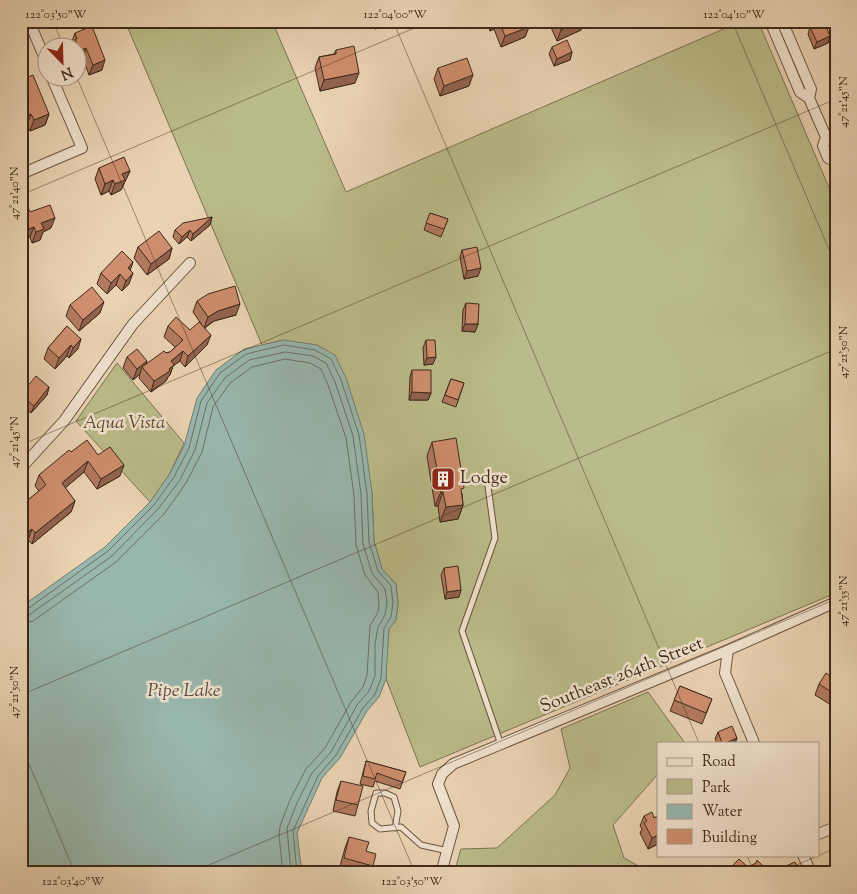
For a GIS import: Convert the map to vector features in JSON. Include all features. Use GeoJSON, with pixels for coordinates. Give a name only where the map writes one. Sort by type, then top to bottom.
{"type":"FeatureCollection","features":[{"type":"Feature","properties":{"kind":"street"},"geometry":{"type":"LineString","coordinates":[[29,21],[38,42]]}},
{"type":"Feature","properties":{"kind":"street"},"geometry":{"type":"LineString","coordinates":[[770,21],[800,92],[809,98],[826,137],[833,141],[836,147]]}},
{"type":"Feature","properties":{"kind":"street"},"geometry":{"type":"LineString","coordinates":[[782,21],[811,89],[809,98]]}},
{"type":"Feature","properties":{"kind":"street"},"geometry":{"type":"LineString","coordinates":[[21,174],[82,148],[56,88]]}},
{"type":"Feature","properties":{"kind":"street"},"geometry":{"type":"LineString","coordinates":[[826,137],[823,146],[828,158],[836,162]]}},
{"type":"Feature","properties":{"kind":"street"},"geometry":{"type":"LineString","coordinates":[[21,468],[64,421],[133,324],[190,262]]}},
{"type":"Feature","properties":{"kind":"street","name":"Southeast 264th Street"},"geometry":{"type":"LineString","coordinates":[[449,851],[454,826],[440,794],[438,784],[445,770],[453,764],[500,742],[728,650],[836,602]]}},
{"type":"Feature","properties":{"kind":"street"},"geometry":{"type":"LineString","coordinates":[[728,650],[724,668],[725,673],[754,742]]}},
{"type":"Feature","properties":{"kind":"street"},"geometry":{"type":"LineString","coordinates":[[820,833],[836,827]]}},
{"type":"Feature","properties":{"kind":"street"},"geometry":{"type":"LineString","coordinates":[[442,873],[449,851]]}},
{"type":"Feature","properties":{"kind":"street"},"geometry":{"type":"LineString","coordinates":[[803,856],[811,873]]}},
{"type":"Feature","properties":{"kind":"lane"},"geometry":{"type":"LineString","coordinates":[[487,479],[495,538],[462,631],[500,742]]}},
{"type":"Feature","properties":{"kind":"lane"},"geometry":{"type":"LineString","coordinates":[[395,828],[398,812],[394,797],[385,793],[376,793],[371,811],[372,823],[380,829],[395,828],[401,827],[421,845],[449,851]]}},
{"type":"Feature","properties":{"kind":"green space"},"geometry":{"type":"Polygon","coordinates":[[[125,21],[272,21],[346,192],[742,21],[758,21],[836,204],[836,593],[420,767],[386,679],[386,644],[389,629],[396,620],[398,603],[396,584],[382,569],[374,541],[372,493],[284,340],[262,345],[125,21]]]}},
{"type":"Feature","properties":{"kind":"green space","name":"Aqua Vista"},"geometry":{"type":"Polygon","coordinates":[[[117,363],[184,443],[169,475],[150,502],[76,421],[117,363]]]}},
{"type":"Feature","properties":{"kind":"green space"},"geometry":{"type":"Polygon","coordinates":[[[648,692],[684,742],[657,742],[657,775],[613,825],[624,858],[651,873],[454,873],[461,849],[497,848],[555,795],[570,768],[561,729],[648,692]]]}},
{"type":"Feature","properties":{"kind":"water","name":"Pipe Lake"},"geometry":{"type":"Polygon","coordinates":[[[284,340],[317,345],[335,355],[346,378],[364,434],[372,493],[374,541],[382,569],[396,584],[398,603],[396,620],[389,629],[386,679],[379,697],[367,711],[340,758],[322,778],[297,833],[302,873],[21,873],[21,607],[105,547],[150,502],[169,475],[184,446],[197,398],[216,370],[244,349],[284,340]]]}},
{"type":"Feature","properties":{"kind":"building"},"geometry":{"type":"Polygon","coordinates":[[[499,21],[527,21],[529,27],[505,36],[499,21]]]}},
{"type":"Feature","properties":{"kind":"building"},"geometry":{"type":"Polygon","coordinates":[[[557,21],[580,21],[561,30],[557,21]]]}},
{"type":"Feature","properties":{"kind":"building"},"geometry":{"type":"Polygon","coordinates":[[[823,21],[830,36],[817,42],[810,27],[823,21]]]}},
{"type":"Feature","properties":{"kind":"building"},"geometry":{"type":"Polygon","coordinates":[[[92,26],[105,60],[93,65],[88,53],[88,38],[77,38],[75,33],[92,26]]]}},
{"type":"Feature","properties":{"kind":"building"},"geometry":{"type":"Polygon","coordinates":[[[567,40],[572,52],[557,59],[552,47],[567,40]]]}},
{"type":"Feature","properties":{"kind":"building"},"geometry":{"type":"Polygon","coordinates":[[[354,46],[359,73],[324,80],[319,57],[336,54],[336,50],[354,46]]]}},
{"type":"Feature","properties":{"kind":"building"},"geometry":{"type":"Polygon","coordinates":[[[467,58],[473,75],[444,86],[438,68],[467,58]]]}},
{"type":"Feature","properties":{"kind":"building"},"geometry":{"type":"Polygon","coordinates":[[[33,75],[49,114],[34,120],[31,114],[21,118],[21,104],[27,102],[21,89],[21,80],[33,75]]]}},
{"type":"Feature","properties":{"kind":"building"},"geometry":{"type":"Polygon","coordinates":[[[124,157],[130,171],[122,174],[125,180],[115,184],[113,180],[105,184],[99,168],[124,157]]]}},
{"type":"Feature","properties":{"kind":"building"},"geometry":{"type":"Polygon","coordinates":[[[26,202],[30,212],[50,205],[55,218],[41,223],[44,229],[36,232],[34,227],[21,232],[21,204],[26,202]]]}},
{"type":"Feature","properties":{"kind":"building"},"geometry":{"type":"Polygon","coordinates":[[[430,213],[448,219],[444,229],[426,223],[430,213]]]}},
{"type":"Feature","properties":{"kind":"building"},"geometry":{"type":"Polygon","coordinates":[[[212,217],[193,234],[190,230],[182,237],[175,230],[183,223],[212,217]]]}},
{"type":"Feature","properties":{"kind":"building"},"geometry":{"type":"Polygon","coordinates":[[[159,231],[172,248],[151,264],[138,247],[159,231]]]}},
{"type":"Feature","properties":{"kind":"building"},"geometry":{"type":"Polygon","coordinates":[[[477,247],[481,268],[467,271],[462,250],[477,247]]]}},
{"type":"Feature","properties":{"kind":"building"},"geometry":{"type":"Polygon","coordinates":[[[122,251],[133,262],[128,268],[133,273],[126,281],[120,274],[111,283],[101,273],[122,251]]]}},
{"type":"Feature","properties":{"kind":"building"},"geometry":{"type":"Polygon","coordinates":[[[235,286],[240,304],[218,311],[208,317],[197,301],[208,294],[235,286]]]}},
{"type":"Feature","properties":{"kind":"building"},"geometry":{"type":"Polygon","coordinates":[[[92,287],[104,302],[83,320],[70,305],[92,287]]]}},
{"type":"Feature","properties":{"kind":"building"},"geometry":{"type":"Polygon","coordinates":[[[466,303],[479,304],[478,324],[465,324],[466,303]]]}},
{"type":"Feature","properties":{"kind":"building"},"geometry":{"type":"Polygon","coordinates":[[[176,317],[190,330],[199,322],[211,335],[188,356],[183,351],[171,361],[174,365],[169,369],[170,371],[154,381],[142,367],[164,351],[166,353],[170,352],[183,340],[168,326],[176,317]]]}},
{"type":"Feature","properties":{"kind":"building"},"geometry":{"type":"Polygon","coordinates":[[[67,326],[81,339],[73,348],[71,345],[59,358],[48,348],[67,326]]]}},
{"type":"Feature","properties":{"kind":"building"},"geometry":{"type":"Polygon","coordinates":[[[426,340],[435,340],[436,357],[427,358],[426,340]]]}},
{"type":"Feature","properties":{"kind":"building"},"geometry":{"type":"Polygon","coordinates":[[[137,349],[147,361],[137,369],[127,357],[137,349]]]}},
{"type":"Feature","properties":{"kind":"building"},"geometry":{"type":"Polygon","coordinates":[[[412,370],[431,370],[431,393],[412,392],[412,370]]]}},
{"type":"Feature","properties":{"kind":"building"},"geometry":{"type":"Polygon","coordinates":[[[36,376],[49,387],[34,406],[21,394],[36,376]]]}},
{"type":"Feature","properties":{"kind":"building"},"geometry":{"type":"Polygon","coordinates":[[[451,379],[464,383],[458,400],[445,395],[451,379]]]}},
{"type":"Feature","properties":{"kind":"building"},"geometry":{"type":"Polygon","coordinates":[[[456,438],[464,488],[461,489],[463,505],[446,507],[443,492],[441,492],[432,442],[456,438]]]}},
{"type":"Feature","properties":{"kind":"building"},"geometry":{"type":"Polygon","coordinates":[[[87,440],[98,455],[110,447],[124,465],[101,479],[88,461],[62,483],[75,501],[35,533],[32,529],[21,537],[21,519],[28,514],[22,505],[46,485],[39,475],[69,450],[71,452],[87,440]]]}},
{"type":"Feature","properties":{"kind":"building"},"geometry":{"type":"Polygon","coordinates":[[[458,566],[461,590],[447,592],[444,568],[458,566]]]}},
{"type":"Feature","properties":{"kind":"building"},"geometry":{"type":"Polygon","coordinates":[[[836,671],[836,695],[819,684],[826,673],[832,677],[836,671]]]}},
{"type":"Feature","properties":{"kind":"building"},"geometry":{"type":"Polygon","coordinates":[[[680,686],[712,699],[706,713],[674,700],[680,686]]]}},
{"type":"Feature","properties":{"kind":"building"},"geometry":{"type":"Polygon","coordinates":[[[732,726],[737,738],[728,742],[722,742],[718,732],[732,726]]]}},
{"type":"Feature","properties":{"kind":"building"},"geometry":{"type":"Polygon","coordinates":[[[366,761],[406,772],[402,782],[377,773],[375,779],[363,776],[366,761]]]}},
{"type":"Feature","properties":{"kind":"building"},"geometry":{"type":"Polygon","coordinates":[[[341,781],[363,786],[358,805],[336,800],[341,781]]]}},
{"type":"Feature","properties":{"kind":"building"},"geometry":{"type":"Polygon","coordinates":[[[652,812],[654,818],[657,816],[657,836],[652,838],[644,823],[647,821],[644,816],[652,812]]]}},
{"type":"Feature","properties":{"kind":"building"},"geometry":{"type":"Polygon","coordinates":[[[349,837],[369,842],[366,851],[376,854],[373,866],[344,858],[349,837]]]}},
{"type":"Feature","properties":{"kind":"building"},"geometry":{"type":"Polygon","coordinates":[[[739,859],[748,867],[756,863],[757,860],[770,873],[730,873],[728,870],[739,859]]]}},
{"type":"Feature","properties":{"kind":"building"},"geometry":{"type":"Polygon","coordinates":[[[795,862],[801,873],[770,873],[795,862]]]}},
{"type":"Feature","properties":{"kind":"building"},"geometry":{"type":"Polygon","coordinates":[[[330,866],[343,866],[343,873],[330,873],[330,866]]]}},
{"type":"Feature","properties":{"kind":"place","name":"Lodge"},"geometry":{"type":"Point","coordinates":[443,479]}}]}
